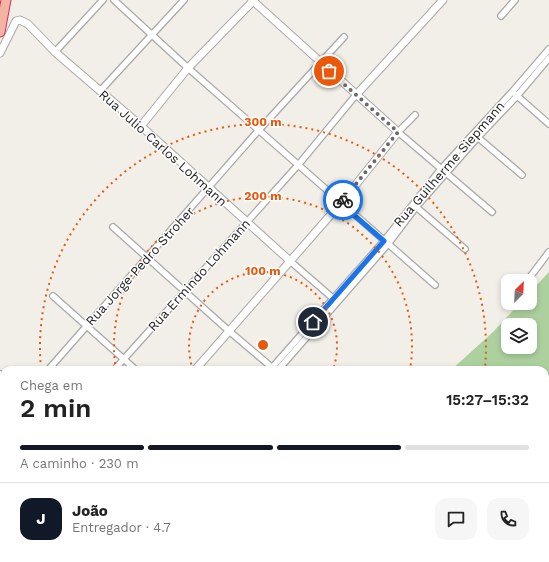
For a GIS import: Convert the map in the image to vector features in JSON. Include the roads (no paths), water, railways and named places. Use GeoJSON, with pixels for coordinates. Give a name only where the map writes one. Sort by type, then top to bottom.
{"type":"FeatureCollection","features":[{"type":"Feature","properties":{"kind":"highway"},"geometry":{"type":"LineString","coordinates":[[0,32],[6,0]]}},
{"type":"Feature","properties":{"kind":"street"},"geometry":{"type":"LineString","coordinates":[[55,52],[103,0]]}},
{"type":"Feature","properties":{"kind":"street"},"geometry":{"type":"LineString","coordinates":[[114,0],[258,131],[299,164],[340,203],[435,284]]}},
{"type":"Feature","properties":{"kind":"street"},"geometry":{"type":"LineString","coordinates":[[100,91],[184,0]]}},
{"type":"Feature","properties":{"kind":"street"},"geometry":{"type":"LineString","coordinates":[[141,126],[188,68],[253,0],[356,95],[492,212]]}},
{"type":"Feature","properties":{"kind":"street","name":"Rua Ermindo Lohmann"},"geometry":{"type":"LineString","coordinates":[[117,366],[299,164],[356,95],[443,0]]}},
{"type":"Feature","properties":{"kind":"street"},"geometry":{"type":"LineString","coordinates":[[502,16],[516,0]]}},
{"type":"Feature","properties":{"kind":"street","name":"Rua Julio Carlos Lohmann"},"geometry":{"type":"LineString","coordinates":[[0,53],[16,21],[20,20],[28,24],[55,52],[141,126],[246,222],[335,300]]}},
{"type":"Feature","properties":{"kind":"street","name":"Rua Jorge Pedro Stroher"},"geometry":{"type":"LineString","coordinates":[[51,366],[258,131],[344,37]]}},
{"type":"Feature","properties":{"kind":"street","name":"Rua Guilherme Siepmann"},"geometry":{"type":"LineString","coordinates":[[277,366],[386,242],[444,171],[476,136],[497,118],[517,96],[548,58],[549,49]]}},
{"type":"Feature","properties":{"kind":"street","name":"Rua Guilherme Siepmann"},"geometry":{"type":"LineString","coordinates":[[476,136],[492,113],[548,58]]}},
{"type":"Feature","properties":{"kind":"street"},"geometry":{"type":"LineString","coordinates":[[512,92],[549,124]]}},
{"type":"Feature","properties":{"kind":"street"},"geometry":{"type":"LineString","coordinates":[[492,113],[497,118]]}},
{"type":"Feature","properties":{"kind":"street"},"geometry":{"type":"LineString","coordinates":[[198,366],[340,203],[398,132],[415,115]]}},
{"type":"Feature","properties":{"kind":"street"},"geometry":{"type":"LineString","coordinates":[[476,136],[522,175]]}},
{"type":"Feature","properties":{"kind":"street"},"geometry":{"type":"LineString","coordinates":[[415,206],[465,249]]}},
{"type":"Feature","properties":{"kind":"street"},"geometry":{"type":"LineString","coordinates":[[113,227],[270,366]]}},
{"type":"Feature","properties":{"kind":"street"},"geometry":{"type":"LineString","coordinates":[[532,274],[549,252]]}},
{"type":"Feature","properties":{"kind":"street"},"geometry":{"type":"LineString","coordinates":[[53,296],[131,366]]}}]}
